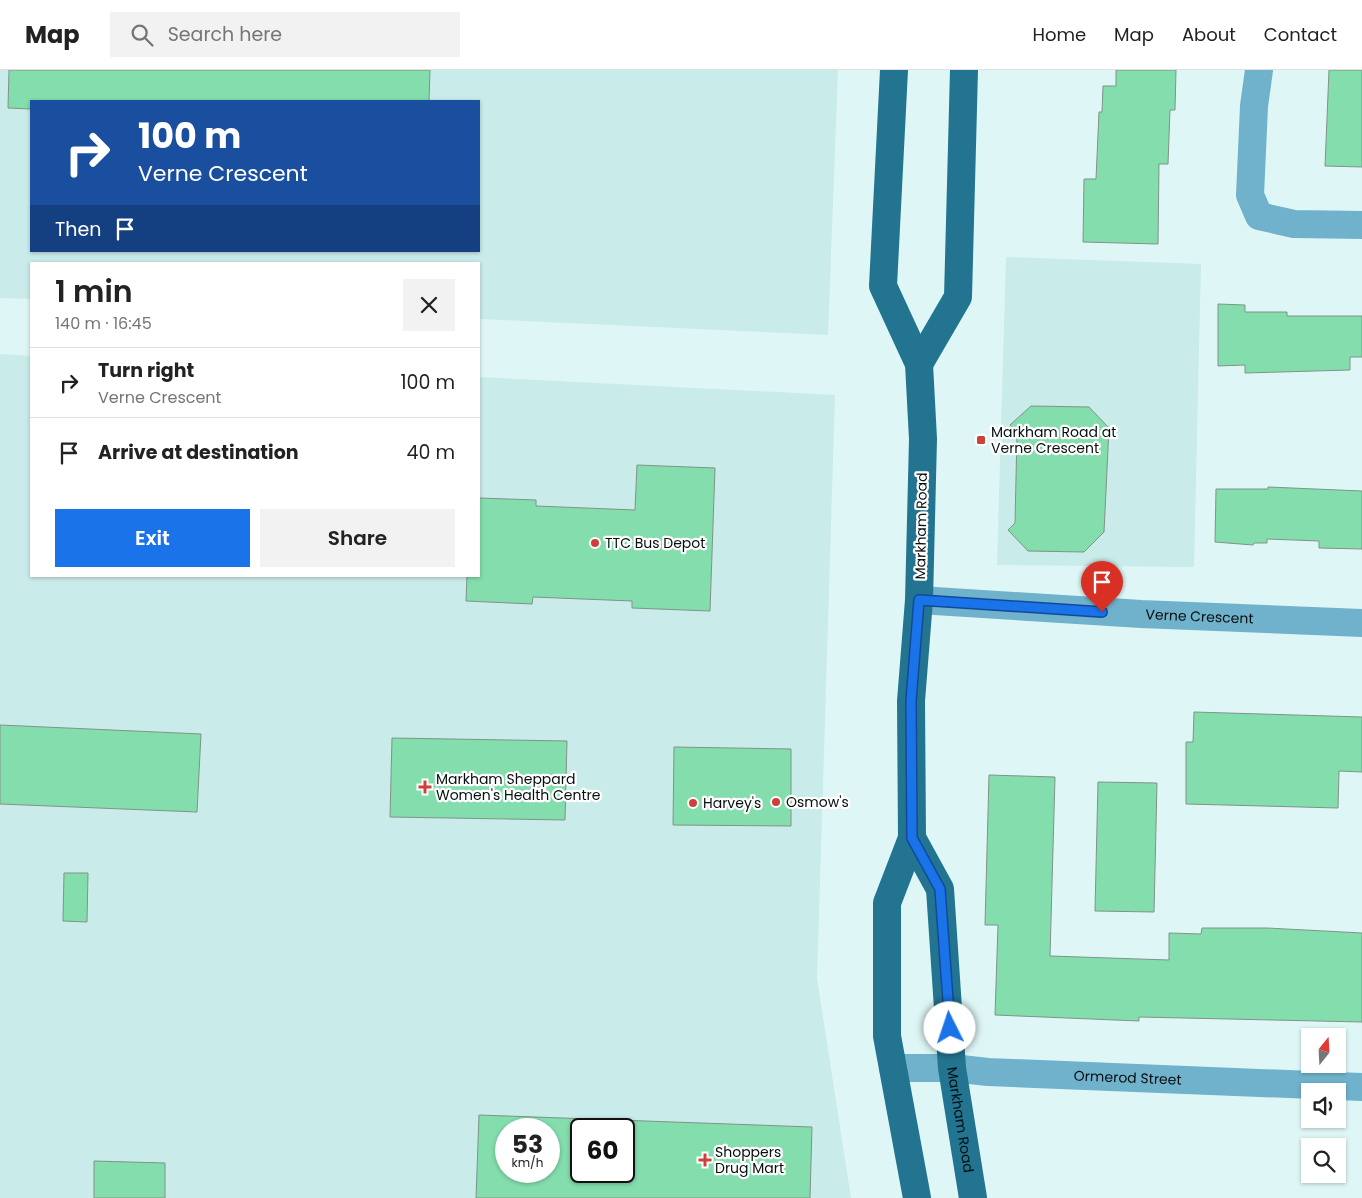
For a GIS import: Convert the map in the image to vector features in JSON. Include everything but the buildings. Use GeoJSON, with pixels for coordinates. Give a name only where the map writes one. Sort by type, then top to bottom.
{"type":"FeatureCollection","features":[{"type":"Feature","properties":{"kind":"main road","name":"Markham Road"},"geometry":{"type":"LineString","coordinates":[[894,70],[883,286],[919,364],[923,439],[919,600],[911,701],[912,838],[887,903],[887,1036],[917,1198]]}},
{"type":"Feature","properties":{"kind":"main road"},"geometry":{"type":"LineString","coordinates":[[919,364],[958,297],[964,70]]}},
{"type":"Feature","properties":{"kind":"main road","name":"Markham Road"},"geometry":{"type":"LineString","coordinates":[[912,838],[940,889],[952,1068],[973,1198]]}},
{"type":"Feature","properties":{"kind":"street"},"geometry":{"type":"LineString","coordinates":[[1258,70],[1254,106],[1250,195],[1259,216],[1294,224],[1362,225]]}},
{"type":"Feature","properties":{"kind":"street","name":"Verne Crescent"},"geometry":{"type":"LineString","coordinates":[[919,600],[1141,614],[1362,623]]}},
{"type":"Feature","properties":{"kind":"street","name":"Ormerod Street"},"geometry":{"type":"LineString","coordinates":[[893,1068],[952,1068],[988,1072],[1362,1087]]}},
{"type":"Feature","properties":{"kind":"shaded area"},"geometry":{"type":"Polygon","coordinates":[[[0,70],[838,70],[828,335],[480,319],[480,262],[30,262],[30,299],[0,298],[0,70]]]}},
{"type":"Feature","properties":{"kind":"shaded area"},"geometry":{"type":"Polygon","coordinates":[[[1006,257],[1201,264],[1194,567],[997,565],[1006,257]]]}},
{"type":"Feature","properties":{"kind":"shaded area"},"geometry":{"type":"Polygon","coordinates":[[[0,354],[30,356],[30,577],[480,577],[480,377],[835,395],[817,978],[851,1198],[0,1198],[0,354]]]}},
{"type":"Feature","properties":{"kind":"place","name":"Markham Road at Verne Crescent"},"geometry":{"type":"Point","coordinates":[981,440]}},
{"type":"Feature","properties":{"kind":"place","name":"TTC Bus Depot"},"geometry":{"type":"Point","coordinates":[595,543]}},
{"type":"Feature","properties":{"kind":"place","name":"Markham Sheppard Women's Health Centre"},"geometry":{"type":"Point","coordinates":[425,787]}},
{"type":"Feature","properties":{"kind":"place","name":"Osmow's"},"geometry":{"type":"Point","coordinates":[776,802]}},
{"type":"Feature","properties":{"kind":"place","name":"Harvey's"},"geometry":{"type":"Point","coordinates":[693,803]}},
{"type":"Feature","properties":{"kind":"place","name":"Shoppers Drug Mart"},"geometry":{"type":"Point","coordinates":[705,1160]}},
{"type":"Feature","properties":{"kind":"route"},"geometry":{"type":"LineString","coordinates":[[950,1028],[940,889],[912,838],[911,701],[919,600],[1102,612]]}}]}
